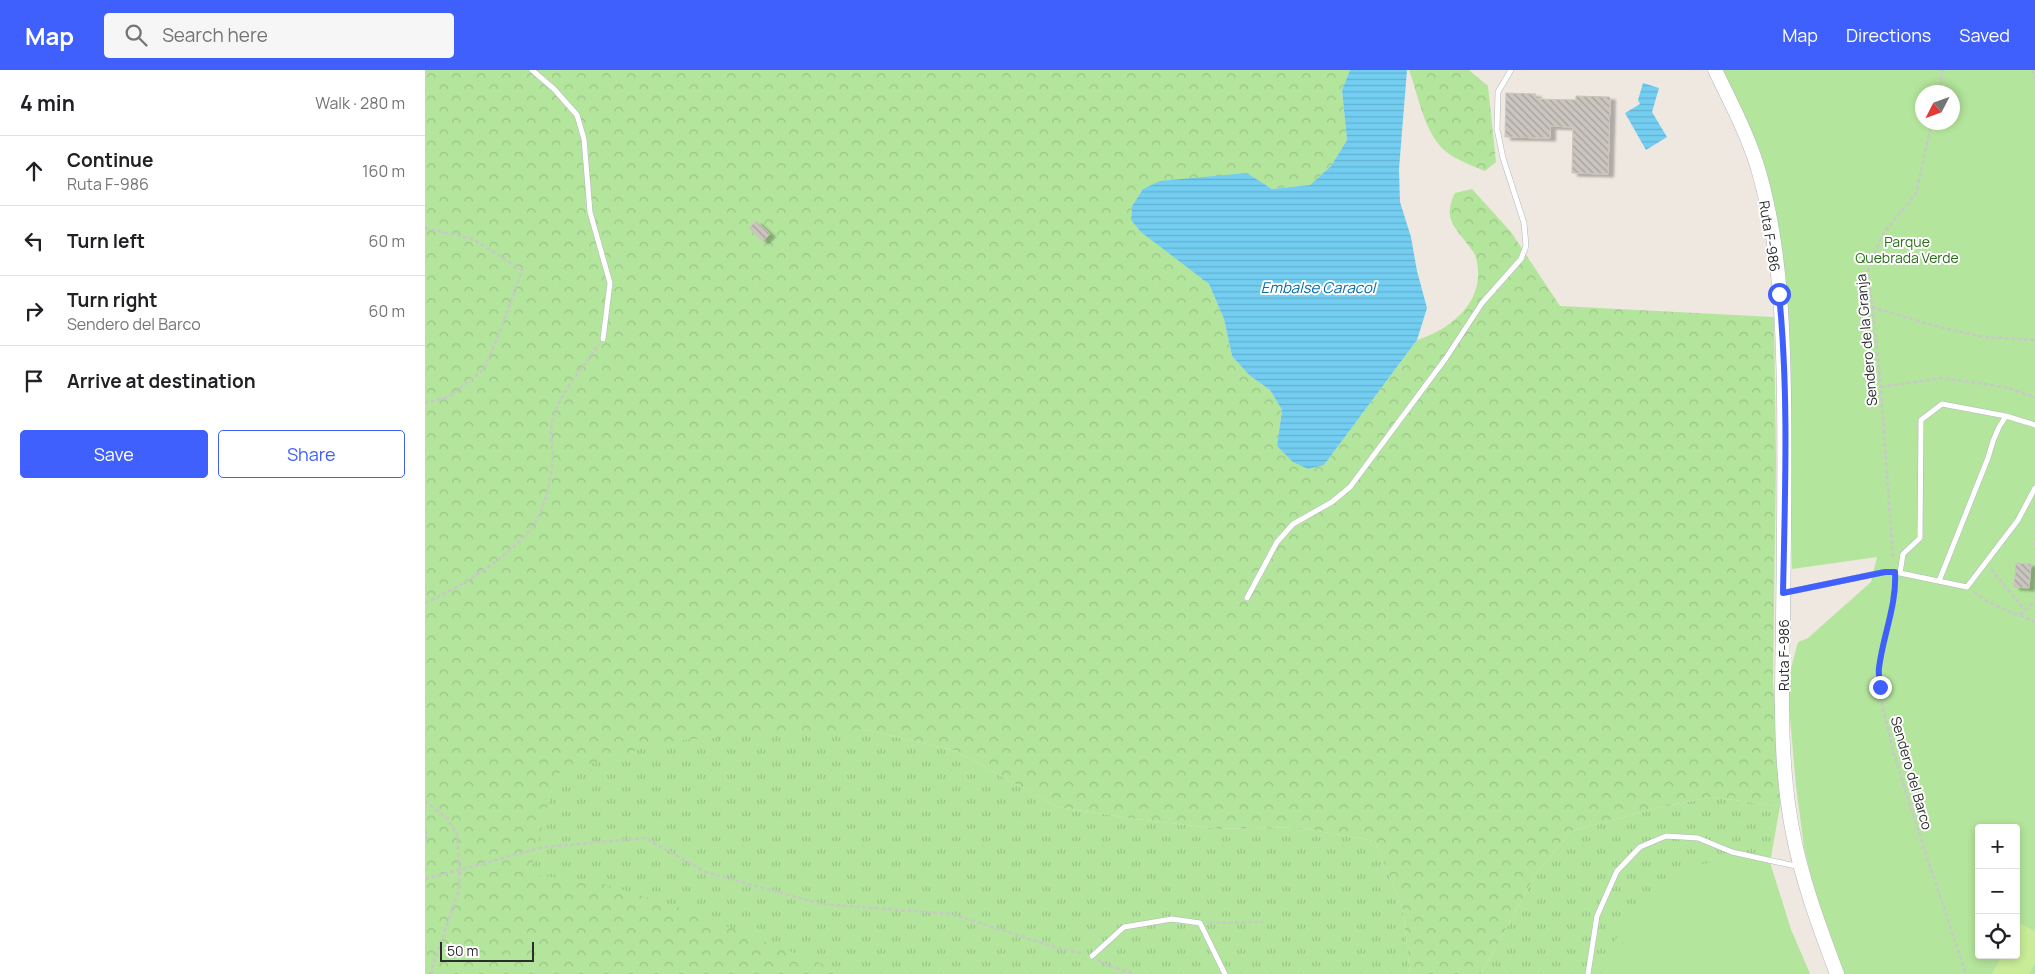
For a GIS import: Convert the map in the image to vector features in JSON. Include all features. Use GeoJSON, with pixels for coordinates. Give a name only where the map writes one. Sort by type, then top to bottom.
{"type":"FeatureCollection","features":[{"type":"Feature","properties":{"kind":"main road","name":"Ruta F-986"},"geometry":{"type":"LineString","coordinates":[[1715,70],[1741,125],[1759,172],[1769,219],[1777,275],[1783,350],[1785,461],[1782,683],[1785,772],[1791,826],[1801,867],[1837,974]]}},
{"type":"Feature","properties":{"kind":"lane"},"geometry":{"type":"LineString","coordinates":[[532,70],[554,89],[577,115],[584,139],[590,212],[610,283],[603,339]]}},
{"type":"Feature","properties":{"kind":"lane"},"geometry":{"type":"LineString","coordinates":[[1247,598],[1277,542],[1293,524],[1332,502],[1350,487],[1434,374],[1482,303],[1521,258],[1526,246],[1524,223],[1503,158],[1497,129],[1498,92],[1511,70]]}},
{"type":"Feature","properties":{"kind":"lane"},"geometry":{"type":"LineString","coordinates":[[1897,572],[1903,554],[1920,538],[1921,420],[1942,404],[2006,416],[2035,425]]}},
{"type":"Feature","properties":{"kind":"lane"},"geometry":{"type":"LineString","coordinates":[[1939,581],[1996,434],[2006,416]]}},
{"type":"Feature","properties":{"kind":"lane"},"geometry":{"type":"LineString","coordinates":[[1783,593],[1885,572],[1897,572],[1967,587],[2018,520],[2035,488]]}},
{"type":"Feature","properties":{"kind":"lane"},"geometry":{"type":"LineString","coordinates":[[1588,974],[1597,916],[1617,871],[1641,847],[1666,836],[1698,838],[1732,852],[1801,867]]}},
{"type":"Feature","properties":{"kind":"lane"},"geometry":{"type":"LineString","coordinates":[[1092,956],[1124,927],[1172,919],[1200,923],[1225,974]]}},
{"type":"Feature","properties":{"kind":"path"},"geometry":{"type":"LineString","coordinates":[[1941,85],[1942,70]]}},
{"type":"Feature","properties":{"kind":"path"},"geometry":{"type":"LineString","coordinates":[[2033,70],[2035,80]]}},
{"type":"Feature","properties":{"kind":"path","name":"Sendero de la Granja"},"geometry":{"type":"LineString","coordinates":[[1897,572],[1881,387],[1868,270],[1883,234],[1916,193],[1931,130]]}},
{"type":"Feature","properties":{"kind":"path"},"geometry":{"type":"LineString","coordinates":[[425,228],[473,239],[522,270],[502,327],[483,369],[449,397],[425,403]]}},
{"type":"Feature","properties":{"kind":"path"},"geometry":{"type":"LineString","coordinates":[[1873,307],[1935,326],[1984,337],[2035,340]]}},
{"type":"Feature","properties":{"kind":"path"},"geometry":{"type":"LineString","coordinates":[[425,603],[445,595],[492,564],[519,541],[537,520],[548,489],[554,461],[551,421],[561,396],[603,339]]}},
{"type":"Feature","properties":{"kind":"path"},"geometry":{"type":"LineString","coordinates":[[1881,387],[1942,378],[2005,387],[2035,397]]}},
{"type":"Feature","properties":{"kind":"path"},"geometry":{"type":"LineString","coordinates":[[1985,562],[2025,610]]}},
{"type":"Feature","properties":{"kind":"path","name":"Sendero del Barco"},"geometry":{"type":"LineString","coordinates":[[1897,572],[1890,618],[1878,669],[1882,705],[1895,758],[1966,974]]}},
{"type":"Feature","properties":{"kind":"path"},"geometry":{"type":"LineString","coordinates":[[1967,587],[1984,599],[2035,621]]}},
{"type":"Feature","properties":{"kind":"path"},"geometry":{"type":"LineString","coordinates":[[2019,615],[2035,600]]}},
{"type":"Feature","properties":{"kind":"path"},"geometry":{"type":"LineString","coordinates":[[425,801],[448,819],[457,835],[460,870],[458,893],[431,971],[432,974]]}},
{"type":"Feature","properties":{"kind":"path"},"geometry":{"type":"LineString","coordinates":[[425,830],[427,836],[425,840]]}},
{"type":"Feature","properties":{"kind":"path"},"geometry":{"type":"LineString","coordinates":[[425,879],[544,847],[645,838],[706,872],[821,904],[952,914],[1058,948],[1092,956],[1104,964],[1134,974]]}},
{"type":"Feature","properties":{"kind":"path"},"geometry":{"type":"LineString","coordinates":[[1200,923],[1263,922]]}},
{"type":"Feature","properties":{"kind":"green space"},"geometry":{"type":"Polygon","coordinates":[[[425,70],[1350,70],[1342,90],[1347,140],[1331,166],[1310,185],[1272,189],[1247,173],[1143,189],[1132,206],[1131,220],[1209,284],[1224,319],[1232,356],[1249,375],[1270,390],[1282,410],[1277,446],[1324,465],[1417,340],[1431,335],[1455,320],[1472,299],[1477,286],[1476,258],[1451,221],[1451,202],[1455,193],[1472,189],[1511,232],[1560,306],[1774,317],[1776,461],[1773,683],[1782,788],[1780,806],[1711,797],[1657,808],[1571,831],[1536,874],[1481,974],[1410,974],[1403,910],[1375,841],[1295,827],[1220,829],[1057,807],[956,751],[863,729],[667,741],[556,774],[530,874],[604,884],[675,906],[848,974],[425,974],[425,70]]]}},
{"type":"Feature","properties":{"kind":"green space"},"geometry":{"type":"Polygon","coordinates":[[[1409,70],[1469,70],[1488,86],[1496,162],[1485,171],[1467,164],[1440,146],[1429,129],[1409,70]]]}},
{"type":"Feature","properties":{"kind":"green space","name":"Parque Quebrada Verde"},"geometry":{"type":"Polygon","coordinates":[[[1721,70],[2035,70],[2035,974],[1843,974],[1819,910],[1804,847],[1796,786],[1787,683],[1798,642],[1808,638],[1871,582],[1877,557],[1792,569],[1788,331],[1774,218],[1721,70]]]}},
{"type":"Feature","properties":{"kind":"green space"},"geometry":{"type":"Polygon","coordinates":[[[665,727],[863,729],[956,751],[1057,807],[1220,829],[1295,827],[1375,841],[1403,910],[1410,974],[811,974],[512,886],[544,763],[665,727]]]}},
{"type":"Feature","properties":{"kind":"green space"},"geometry":{"type":"Polygon","coordinates":[[[1711,797],[1780,806],[1770,863],[1791,930],[1810,974],[1481,974],[1536,874],[1571,831],[1657,808],[1711,797]]]}},
{"type":"Feature","properties":{"kind":"green space"},"geometry":{"type":"Polygon","coordinates":[[[1740,859],[1770,863],[1791,930],[1810,974],[1603,974],[1622,927],[1635,908],[1651,892],[1669,879],[1690,869],[1713,862],[1740,859]]]}},
{"type":"Feature","properties":{"kind":"green space"},"geometry":{"type":"Polygon","coordinates":[[[2020,924],[2035,931],[2035,963],[2029,974],[1992,974],[2000,959],[2020,959],[2020,924]]]}},
{"type":"Feature","properties":{"kind":"water","name":"Embalse Caracol"},"geometry":{"type":"Polygon","coordinates":[[[1350,70],[1407,70],[1399,169],[1400,202],[1411,237],[1417,271],[1427,308],[1417,340],[1324,465],[1308,469],[1293,462],[1277,446],[1282,410],[1270,390],[1249,375],[1232,356],[1224,319],[1209,284],[1141,232],[1131,220],[1132,206],[1143,189],[1160,181],[1247,173],[1272,189],[1310,185],[1331,166],[1347,140],[1342,90],[1350,70]]]}},
{"type":"Feature","properties":{"kind":"water"},"geometry":{"type":"Polygon","coordinates":[[[1643,83],[1659,88],[1652,112],[1667,137],[1646,150],[1625,113],[1640,104],[1638,100],[1643,83]]]}},
{"type":"Feature","properties":{"kind":"building"},"geometry":{"type":"Polygon","coordinates":[[[1506,93],[1536,94],[1535,99],[1576,100],[1576,96],[1610,97],[1608,174],[1572,173],[1573,127],[1550,126],[1550,138],[1505,137],[1506,93]]]}},
{"type":"Feature","properties":{"kind":"building"},"geometry":{"type":"Polygon","coordinates":[[[756,221],[770,234],[763,241],[749,228],[756,221]]]}},
{"type":"Feature","properties":{"kind":"building"},"geometry":{"type":"Polygon","coordinates":[[[2016,563],[2031,564],[2029,588],[2014,587],[2016,563]]]}},
{"type":"Feature","properties":{"kind":"route"},"geometry":{"type":"LineString","coordinates":[[1779,294],[1783,331],[1785,461],[1783,593],[1885,572],[1895,572],[1896,585],[1889,626],[1878,669],[1880,687]]}}]}
